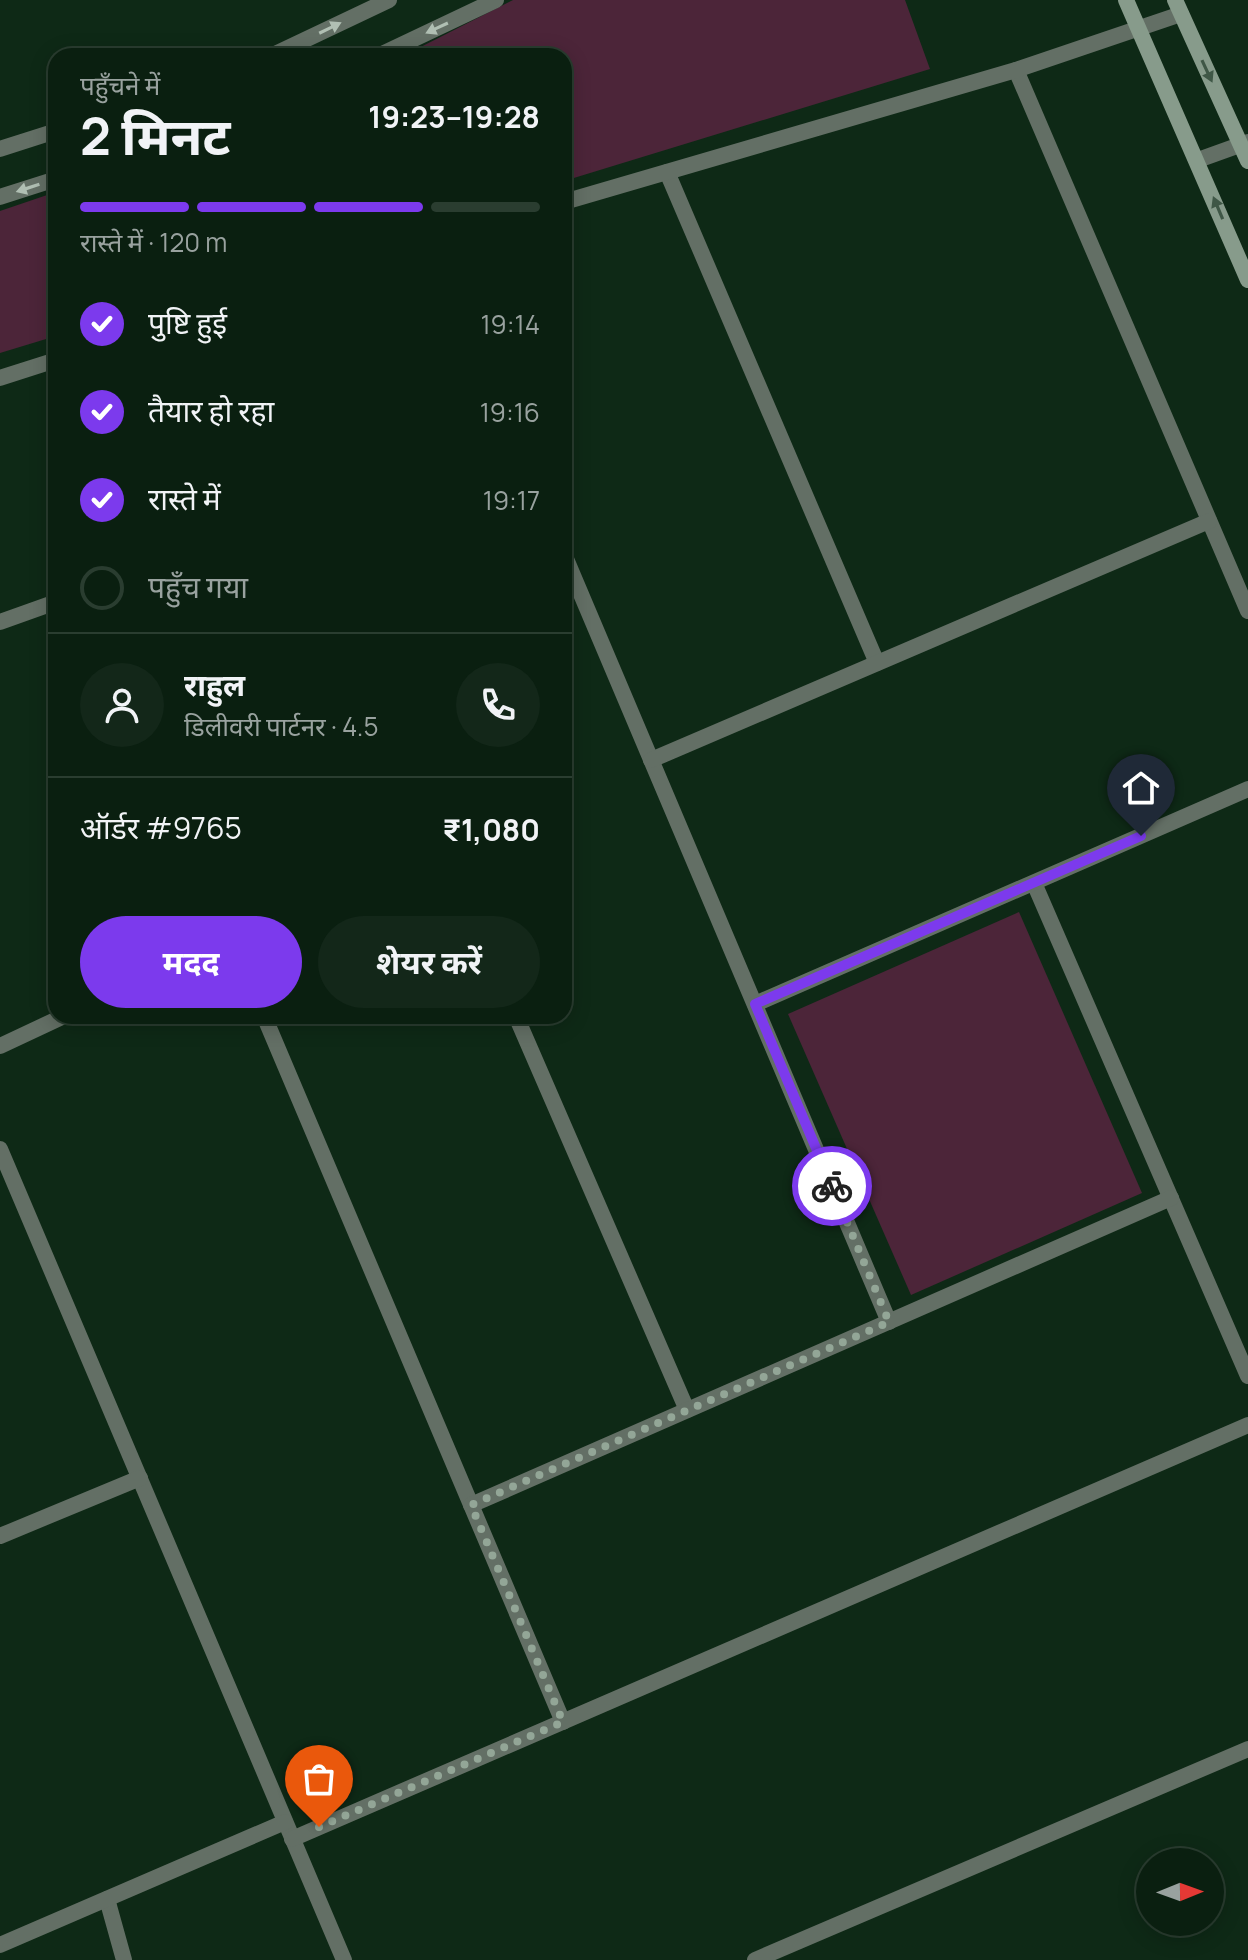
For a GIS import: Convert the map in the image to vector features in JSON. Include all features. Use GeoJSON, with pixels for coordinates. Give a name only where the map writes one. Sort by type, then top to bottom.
{"type":"FeatureCollection","features":[{"type":"Feature","properties":{"kind":"main road"},"geometry":{"type":"LineString","coordinates":[[1126,0],[1248,280]]}},
{"type":"Feature","properties":{"kind":"main road"},"geometry":{"type":"LineString","coordinates":[[1178,7],[1244,144],[1248,161]]}},
{"type":"Feature","properties":{"kind":"street"},"geometry":{"type":"LineString","coordinates":[[288,48],[389,0]]}},
{"type":"Feature","properties":{"kind":"street"},"geometry":{"type":"LineString","coordinates":[[395,48],[496,0]]}},
{"type":"Feature","properties":{"kind":"street"},"geometry":{"type":"LineString","coordinates":[[572,200],[1016,70],[1138,28],[1178,7]]}},
{"type":"Feature","properties":{"kind":"street"},"geometry":{"type":"LineString","coordinates":[[1016,70],[1248,611]]}},
{"type":"Feature","properties":{"kind":"street"},"geometry":{"type":"LineString","coordinates":[[0,149],[48,134]]}},
{"type":"Feature","properties":{"kind":"street"},"geometry":{"type":"LineString","coordinates":[[1198,160],[1244,144]]}},
{"type":"Feature","properties":{"kind":"street"},"geometry":{"type":"LineString","coordinates":[[667,172],[877,663]]}},
{"type":"Feature","properties":{"kind":"street"},"geometry":{"type":"LineString","coordinates":[[0,197],[48,182]]}},
{"type":"Feature","properties":{"kind":"street"},"geometry":{"type":"LineString","coordinates":[[0,378],[48,363]]}},
{"type":"Feature","properties":{"kind":"street"},"geometry":{"type":"LineString","coordinates":[[651,760],[1209,521]]}},
{"type":"Feature","properties":{"kind":"street"},"geometry":{"type":"LineString","coordinates":[[572,573],[889,1322]]}},
{"type":"Feature","properties":{"kind":"street"},"geometry":{"type":"LineString","coordinates":[[0,622],[48,605]]}},
{"type":"Feature","properties":{"kind":"street"},"geometry":{"type":"LineString","coordinates":[[755,1004],[1248,789]]}},
{"type":"Feature","properties":{"kind":"street"},"geometry":{"type":"LineString","coordinates":[[1034,883],[1248,1376]]}},
{"type":"Feature","properties":{"kind":"street"},"geometry":{"type":"LineString","coordinates":[[0,1046],[48,1024]]}},
{"type":"Feature","properties":{"kind":"street"},"geometry":{"type":"LineString","coordinates":[[267,1024],[563,1722]]}},
{"type":"Feature","properties":{"kind":"street"},"geometry":{"type":"LineString","coordinates":[[519,1024],[687,1410]]}},
{"type":"Feature","properties":{"kind":"street"},"geometry":{"type":"LineString","coordinates":[[0,1149],[344,1960]]}},
{"type":"Feature","properties":{"kind":"street"},"geometry":{"type":"LineString","coordinates":[[471,1505],[1171,1198]]}},
{"type":"Feature","properties":{"kind":"street"},"geometry":{"type":"LineString","coordinates":[[292,1839],[1248,1425]]}},
{"type":"Feature","properties":{"kind":"street"},"geometry":{"type":"LineString","coordinates":[[0,1536],[140,1478]]}},
{"type":"Feature","properties":{"kind":"street"},"geometry":{"type":"LineString","coordinates":[[764,1958],[1248,1749]]}},
{"type":"Feature","properties":{"kind":"street"},"geometry":{"type":"LineString","coordinates":[[0,1945],[285,1822]]}},
{"type":"Feature","properties":{"kind":"street"},"geometry":{"type":"LineString","coordinates":[[107,1899],[124,1960]]}},
{"type":"Feature","properties":{"kind":"shaded area"},"geometry":{"type":"Polygon","coordinates":[[[513,0],[905,0],[930,69],[572,179],[572,48],[419,48],[513,0]]]}},
{"type":"Feature","properties":{"kind":"shaded area"},"geometry":{"type":"Polygon","coordinates":[[[48,195],[48,338],[0,353],[0,211],[48,195]]]}},
{"type":"Feature","properties":{"kind":"shaded area"},"geometry":{"type":"Polygon","coordinates":[[[1019,912],[1142,1193],[911,1295],[788,1014],[1019,912]]]}},
{"type":"Feature","properties":{"kind":"way so far"},"geometry":{"type":"LineString","coordinates":[[319,1827],[563,1722],[471,1505],[889,1322],[832,1186]]}},
{"type":"Feature","properties":{"kind":"route"},"geometry":{"type":"LineString","coordinates":[[832,1186],[755,1004],[1141,836]]}}]}
